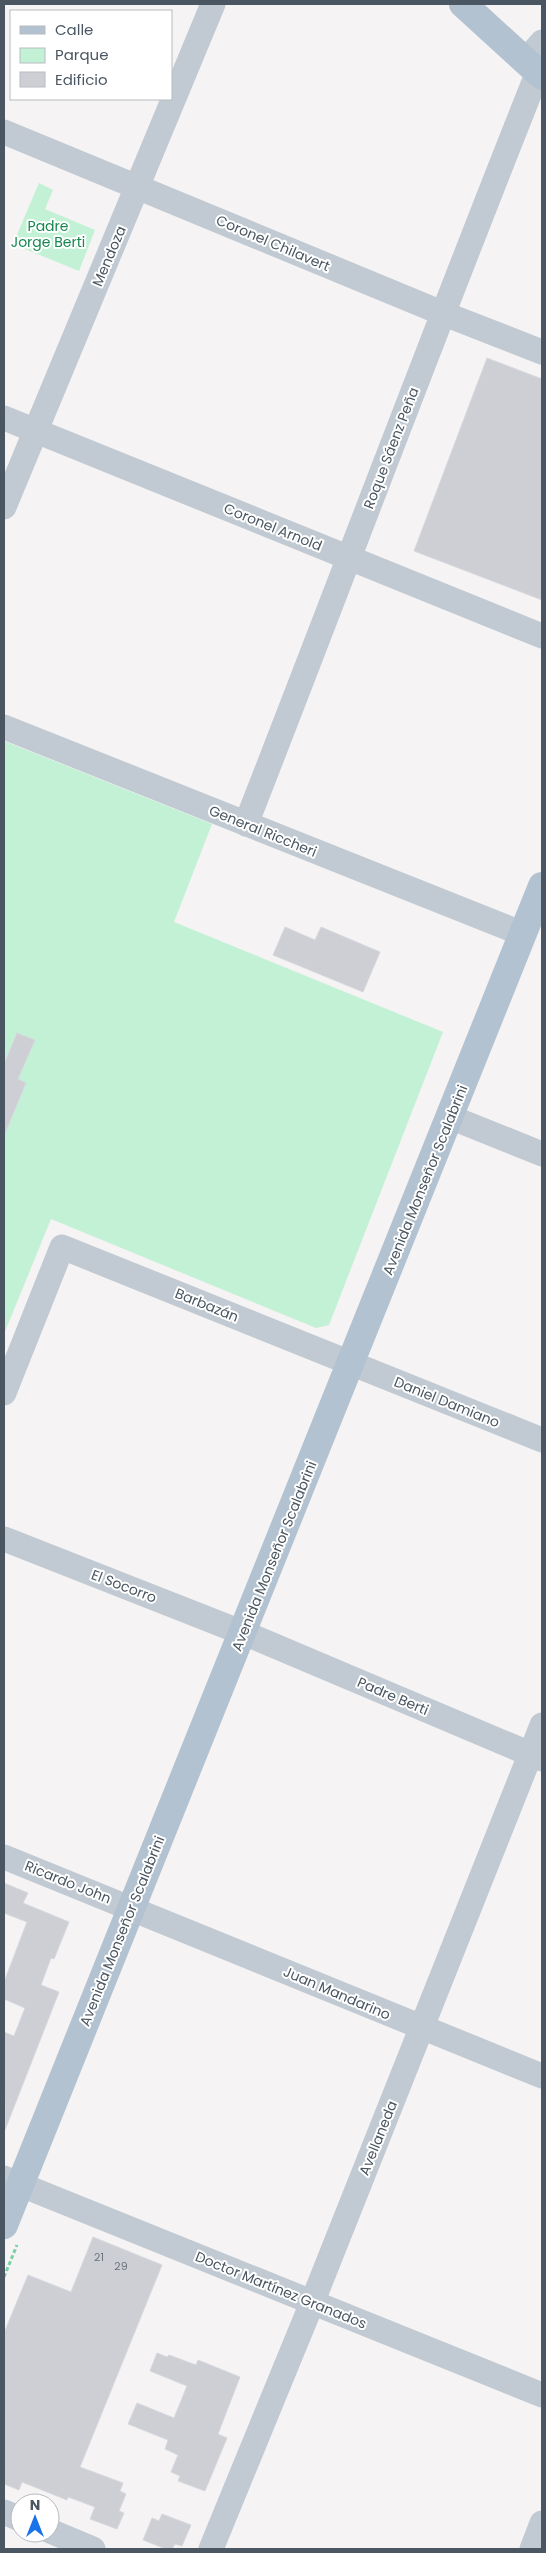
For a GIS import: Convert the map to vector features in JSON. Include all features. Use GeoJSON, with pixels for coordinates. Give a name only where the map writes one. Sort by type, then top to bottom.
{"type":"FeatureCollection","features":[{"type":"Feature","properties":{"kind":"main road"},"geometry":{"type":"LineString","coordinates":[[463,4],[537,63]]}},
{"type":"Feature","properties":{"kind":"main road","name":"Avenida Monseñor Scalabrini"},"geometry":{"type":"LineString","coordinates":[[4,2225],[12,2181],[132,1908],[542,886]]}},
{"type":"Feature","properties":{"kind":"street","name":"Mendoza"},"geometry":{"type":"LineString","coordinates":[[4,507],[139,187],[213,4]]}},
{"type":"Feature","properties":{"kind":"street","name":"Roque Sáenz Peña"},"geometry":{"type":"LineString","coordinates":[[246,824],[350,558],[537,63]]}},
{"type":"Feature","properties":{"kind":"street","name":"Coronel Chilavert"},"geometry":{"type":"LineString","coordinates":[[4,132],[442,313],[542,352]]}},
{"type":"Feature","properties":{"kind":"street","name":"Coronel Arnold"},"geometry":{"type":"LineString","coordinates":[[4,418],[542,636]]}},
{"type":"Feature","properties":{"kind":"street","name":"General Riccheri"},"geometry":{"type":"LineString","coordinates":[[4,727],[523,934]]}},
{"type":"Feature","properties":{"kind":"street"},"geometry":{"type":"LineString","coordinates":[[450,1117],[542,1154]]}},
{"type":"Feature","properties":{"kind":"street","name":"Barbazán"},"geometry":{"type":"LineString","coordinates":[[4,1393],[62,1247],[352,1363]]}},
{"type":"Feature","properties":{"kind":"street","name":"Daniel Damiano"},"geometry":{"type":"LineString","coordinates":[[352,1363],[542,1440]]}},
{"type":"Feature","properties":{"kind":"street","name":"El Socorro"},"geometry":{"type":"LineString","coordinates":[[4,1539],[243,1632]]}},
{"type":"Feature","properties":{"kind":"street","name":"Padre Berti"},"geometry":{"type":"LineString","coordinates":[[243,1632],[537,1757]]}},
{"type":"Feature","properties":{"kind":"street","name":"Avellaneda"},"geometry":{"type":"LineString","coordinates":[[211,2549],[422,2028],[537,1757],[542,1725]]}},
{"type":"Feature","properties":{"kind":"street","name":"Ricardo John"},"geometry":{"type":"LineString","coordinates":[[4,1857],[132,1908]]}},
{"type":"Feature","properties":{"kind":"street","name":"Juan Mandarino"},"geometry":{"type":"LineString","coordinates":[[132,1908],[542,2076]]}},
{"type":"Feature","properties":{"kind":"street","name":"Doctor Martínez Granados"},"geometry":{"type":"LineString","coordinates":[[12,2181],[542,2395]]}},
{"type":"Feature","properties":{"kind":"street"},"geometry":{"type":"LineString","coordinates":[[532,2549],[542,2523]]}},
{"type":"Feature","properties":{"kind":"street"},"geometry":{"type":"LineString","coordinates":[[60,2535],[94,2549]]}},
{"type":"Feature","properties":{"kind":"green space","name":"Padre Jorge Berti"},"geometry":{"type":"Polygon","coordinates":[[[39,183],[53,190],[45,209],[95,230],[79,271],[13,244],[39,183]]]}},
{"type":"Feature","properties":{"kind":"green space"},"geometry":{"type":"Polygon","coordinates":[[[4,741],[212,824],[174,922],[443,1032],[329,1325],[316,1328],[51,1219],[4,1334],[4,741]]]}},
{"type":"Feature","properties":{"kind":"building"},"geometry":{"type":"Polygon","coordinates":[[[487,358],[542,379],[542,600],[414,551],[487,358]]]}},
{"type":"Feature","properties":{"kind":"building"},"geometry":{"type":"Polygon","coordinates":[[[285,927],[315,940],[321,927],[380,952],[363,992],[273,955],[285,927]]]}},
{"type":"Feature","properties":{"kind":"building"},"geometry":{"type":"Polygon","coordinates":[[[17,1033],[35,1040],[18,1079],[26,1083],[4,1136],[4,1064],[17,1033]]]}},
{"type":"Feature","properties":{"kind":"building"},"geometry":{"type":"Polygon","coordinates":[[[4,1883],[28,1893],[23,1903],[69,1922],[54,1959],[51,1958],[41,1985],[59,1992],[5,2130],[4,2032],[14,2036],[25,2008],[4,1999],[4,1982],[27,1922],[4,1913],[4,1883]]]}},
{"type":"Feature","properties":{"kind":"building"},"geometry":{"type":"Polygon","coordinates":[[[93,2237],[162,2265],[80,2467],[123,2483],[120,2491],[126,2494],[119,2511],[124,2513],[117,2529],[90,2519],[95,2507],[68,2497],[67,2500],[60,2497],[60,2493],[50,2493],[22,2482],[19,2490],[4,2484],[4,2333],[28,2275],[71,2292],[93,2237]]]}},
{"type":"Feature","properties":{"kind":"building"},"geometry":{"type":"Polygon","coordinates":[[[157,2353],[167,2357],[169,2355],[196,2365],[198,2360],[240,2377],[218,2434],[227,2438],[205,2491],[178,2481],[180,2476],[171,2472],[178,2455],[165,2449],[168,2440],[128,2424],[137,2403],[174,2418],[187,2386],[150,2371],[157,2353]]]}},
{"type":"Feature","properties":{"kind":"building"},"geometry":{"type":"Polygon","coordinates":[[[162,2514],[191,2525],[182,2546],[175,2544],[172,2549],[166,2549],[143,2540],[152,2518],[159,2521],[162,2514]]]}}]}
